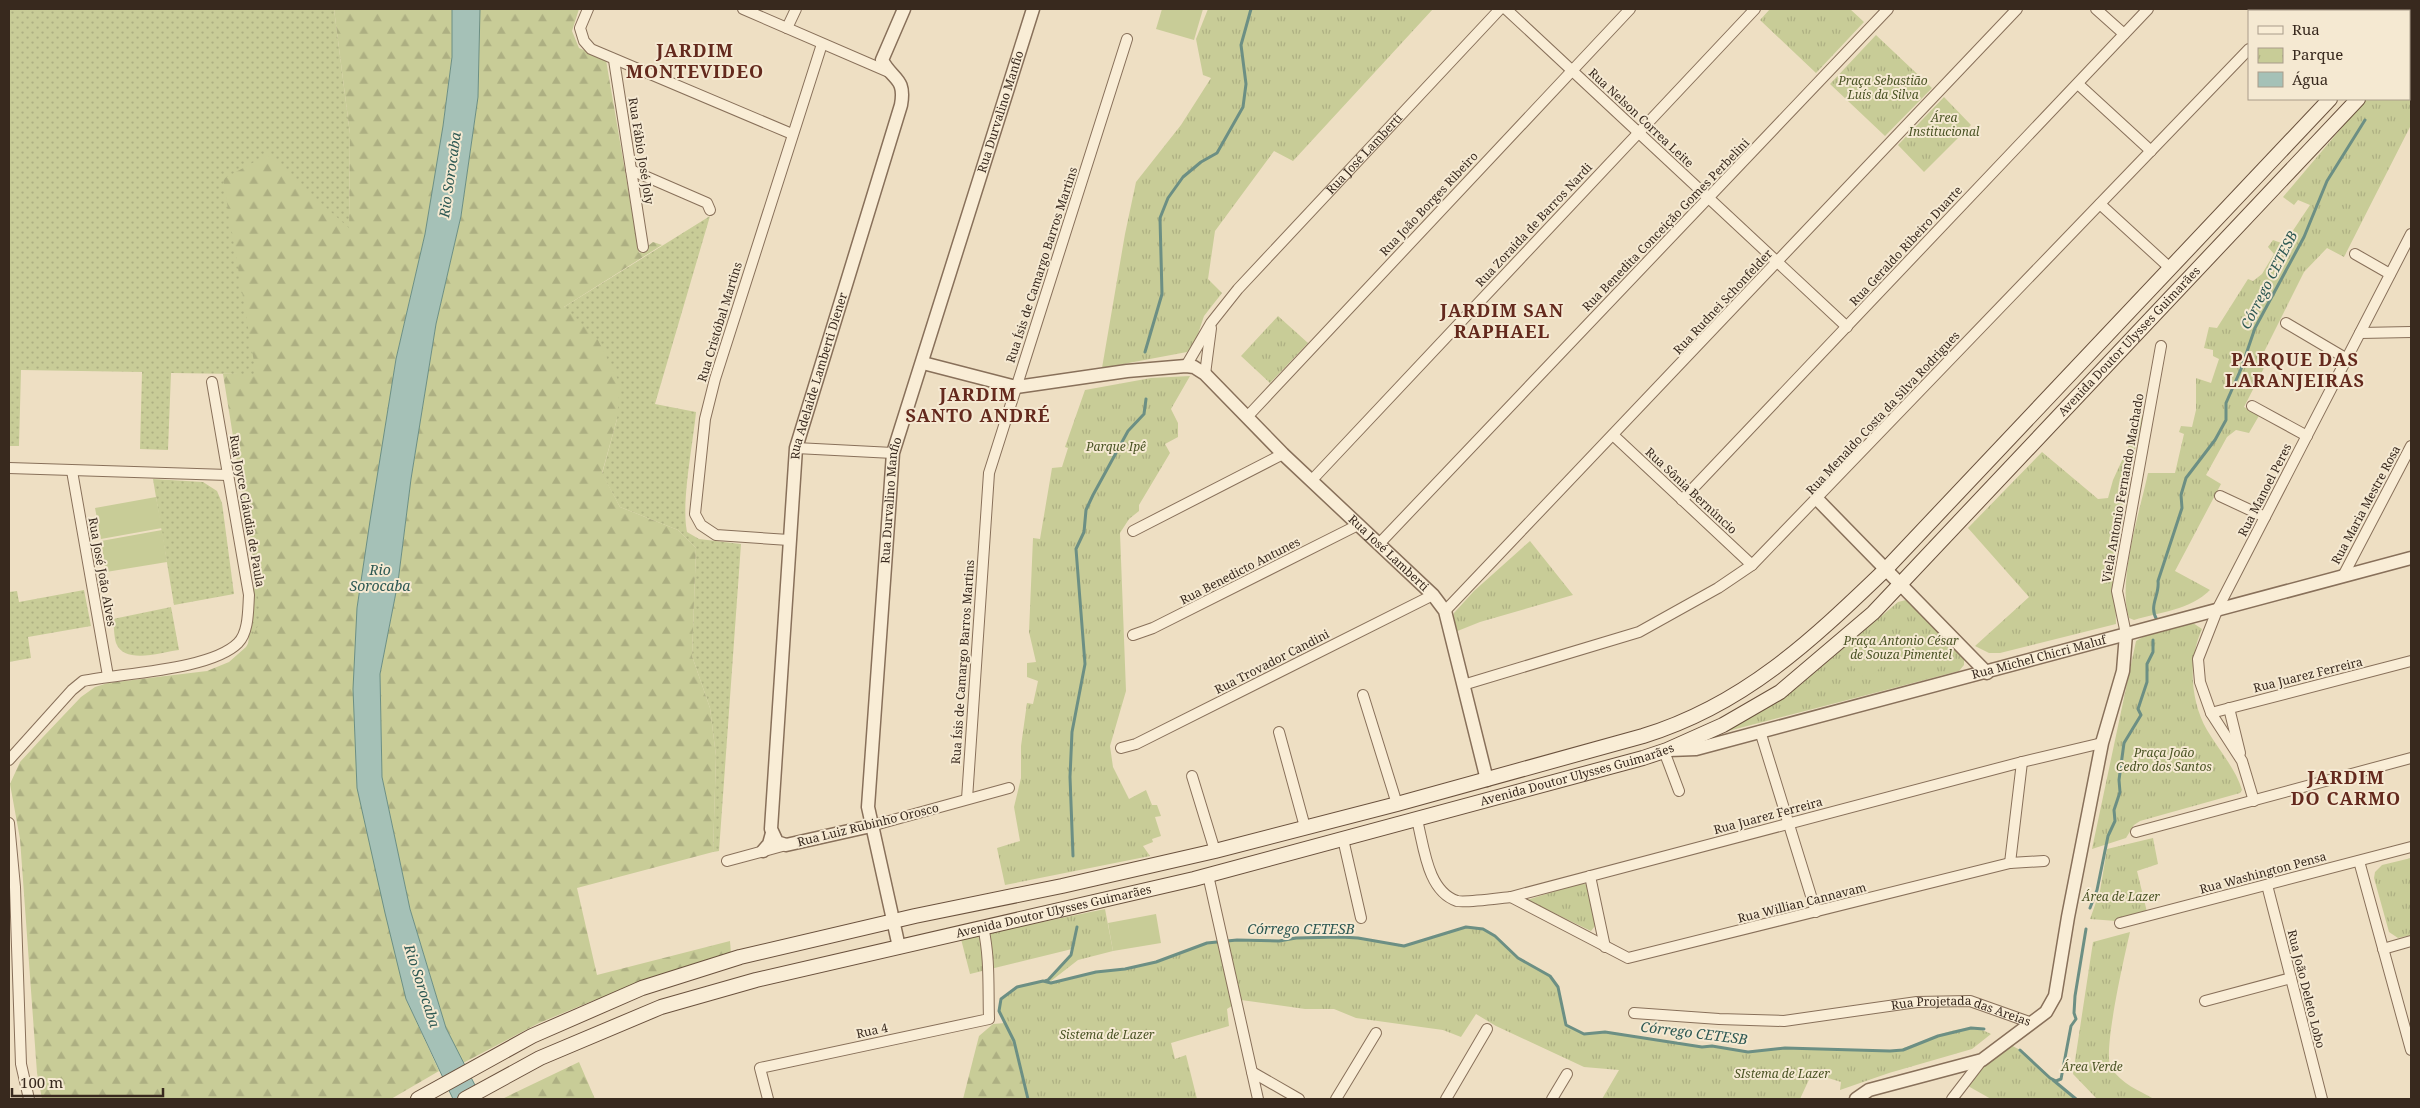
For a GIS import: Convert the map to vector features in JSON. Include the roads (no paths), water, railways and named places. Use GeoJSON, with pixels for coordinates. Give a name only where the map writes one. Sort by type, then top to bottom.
{"type":"FeatureCollection","features":[{"type":"Feature","properties":{"kind":"main road","name":"Avenida Doutor Ulysses Guimarães"},"geometry":{"type":"LineString","coordinates":[[418,1099],[532,1036],[642,988],[740,957],[892,921],[1215,851],[1487,780],[1658,732],[1700,714],[1758,681],[1816,635],[1886,570],[2329,100]]}},
{"type":"Feature","properties":{"kind":"main road","name":"Avenida Doutor Ulysses Guimarães"},"geometry":{"type":"LineString","coordinates":[[465,1099],[540,1058],[654,1010],[756,980],[1208,875],[1343,840],[1666,751],[1723,725],[1780,692],[1867,619],[2357,100]]}},
{"type":"Feature","properties":{"kind":"main road"},"geometry":{"type":"LineString","coordinates":[[1197,855],[1206,865],[1208,875]]}},
{"type":"Feature","properties":{"kind":"street"},"geometry":{"type":"LineString","coordinates":[[588,9],[580,28],[584,40],[591,50],[792,134]]}},
{"type":"Feature","properties":{"kind":"street"},"geometry":{"type":"LineString","coordinates":[[743,9],[896,76]]}},
{"type":"Feature","properties":{"kind":"street"},"geometry":{"type":"LineString","coordinates":[[787,28],[796,9]]}},
{"type":"Feature","properties":{"kind":"street"},"geometry":{"type":"LineString","coordinates":[[860,59],[882,53],[904,9]]}},
{"type":"Feature","properties":{"kind":"street","name":"Rua Durvalino Manfio"},"geometry":{"type":"LineString","coordinates":[[892,921],[868,807],[894,453],[1033,9]]}},
{"type":"Feature","properties":{"kind":"street","name":"Rua José Lamberti"},"geometry":{"type":"LineString","coordinates":[[1487,780],[1445,611],[1433,595],[1283,454],[1205,374],[1194,367],[1186,366],[1211,323],[1238,289],[1500,9]]}},
{"type":"Feature","properties":{"kind":"street","name":"Rua Nelson Correa Leite"},"geometry":{"type":"LineString","coordinates":[[1506,9],[1847,327]]}},
{"type":"Feature","properties":{"kind":"street","name":"Rua João Borges Ribeiro"},"geometry":{"type":"LineString","coordinates":[[1247,416],[1630,9]]}},
{"type":"Feature","properties":{"kind":"street","name":"Rua Zoraida de Barros Nardi"},"geometry":{"type":"LineString","coordinates":[[1311,481],[1755,9]]}},
{"type":"Feature","properties":{"kind":"street","name":"Rua Benedita Conceição Gomes Perbelini"},"geometry":{"type":"LineString","coordinates":[[1378,544],[1888,9]]}},
{"type":"Feature","properties":{"kind":"street","name":"Rua Rudnei Schonfelder"},"geometry":{"type":"LineString","coordinates":[[1445,611],[2018,9]]}},
{"type":"Feature","properties":{"kind":"street"},"geometry":{"type":"LineString","coordinates":[[2096,9],[2124,34]]}},
{"type":"Feature","properties":{"kind":"street","name":"Rua Geraldo Ribeiro Duarte"},"geometry":{"type":"LineString","coordinates":[[1682,500],[2148,9]]}},
{"type":"Feature","properties":{"kind":"street","name":"Rua Ísis de Camargo Barros Martins"},"geometry":{"type":"LineString","coordinates":[[967,799],[989,473],[1127,39]]}},
{"type":"Feature","properties":{"kind":"street","name":"Rua Adelaide Lamberti Diener"},"geometry":{"type":"LineString","coordinates":[[772,833],[796,448],[902,105],[903,96],[896,76],[882,60],[889,41]]}},
{"type":"Feature","properties":{"kind":"street","name":"Rua Cristóbal Martins"},"geometry":{"type":"LineString","coordinates":[[790,540],[716,535],[701,525],[695,514],[705,418],[792,134],[822,44]]}},
{"type":"Feature","properties":{"kind":"street","name":"Rua Menaldo Costa da Silva Rodrigues"},"geometry":{"type":"LineString","coordinates":[[1463,685],[1639,632],[1718,588],[1752,565],[1818,500],[2248,50]]}},
{"type":"Feature","properties":{"kind":"street","name":"Rua Fábio José Joly"},"geometry":{"type":"LineString","coordinates":[[614,60],[643,247]]}},
{"type":"Feature","properties":{"kind":"street"},"geometry":{"type":"LineString","coordinates":[[2078,84],[2151,151]]}},
{"type":"Feature","properties":{"kind":"street"},"geometry":{"type":"LineString","coordinates":[[631,170],[707,203],[710,210]]}},
{"type":"Feature","properties":{"kind":"street"},"geometry":{"type":"LineString","coordinates":[[2100,204],[2170,268]]}},
{"type":"Feature","properties":{"kind":"street","name":"Rua Manoel Peres"},"geometry":{"type":"LineString","coordinates":[[2242,761],[2211,712],[2200,682],[2198,660],[2218,608],[2411,234]]}},
{"type":"Feature","properties":{"kind":"street"},"geometry":{"type":"LineString","coordinates":[[2355,254],[2390,274]]}},
{"type":"Feature","properties":{"kind":"street"},"geometry":{"type":"LineString","coordinates":[[1205,374],[1211,323]]}},
{"type":"Feature","properties":{"kind":"street"},"geometry":{"type":"LineString","coordinates":[[2286,323],[2347,359]]}},
{"type":"Feature","properties":{"kind":"street"},"geometry":{"type":"LineString","coordinates":[[2360,333],[2411,332]]}},
{"type":"Feature","properties":{"kind":"street","name":"Viela Antonio Fernando Machado"},"geometry":{"type":"LineString","coordinates":[[2126,634],[2117,591],[2161,346]]}},
{"type":"Feature","properties":{"kind":"street"},"geometry":{"type":"LineString","coordinates":[[923,363],[1016,387],[1121,371],[1186,366]]}},
{"type":"Feature","properties":{"kind":"street","name":"Rua Joyce Cláudia de Paula"},"geometry":{"type":"LineString","coordinates":[[9,760],[72,690],[83,681],[183,665],[220,656],[239,642],[247,620],[250,595],[212,382]]}},
{"type":"Feature","properties":{"kind":"street"},"geometry":{"type":"LineString","coordinates":[[2252,406],[2307,436]]}},
{"type":"Feature","properties":{"kind":"street","name":"Rua Sônia Bernúncio"},"geometry":{"type":"LineString","coordinates":[[1613,435],[1752,565]]}},
{"type":"Feature","properties":{"kind":"street","name":"Rua Maria Mestre Rosa"},"geometry":{"type":"LineString","coordinates":[[2343,576],[2411,446]]}},
{"type":"Feature","properties":{"kind":"street"},"geometry":{"type":"LineString","coordinates":[[796,448],[894,453]]}},
{"type":"Feature","properties":{"kind":"street"},"geometry":{"type":"LineString","coordinates":[[1133,531],[1283,454]]}},
{"type":"Feature","properties":{"kind":"street"},"geometry":{"type":"LineString","coordinates":[[9,468],[228,475]]}},
{"type":"Feature","properties":{"kind":"street","name":"Rua José João Alves"},"geometry":{"type":"LineString","coordinates":[[72,471],[108,676]]}},
{"type":"Feature","properties":{"kind":"street"},"geometry":{"type":"LineString","coordinates":[[2220,496],[2265,518]]}},
{"type":"Feature","properties":{"kind":"street"},"geometry":{"type":"LineString","coordinates":[[1818,500],[1987,672]]}},
{"type":"Feature","properties":{"kind":"street","name":"Rua Benedicto Antunes"},"geometry":{"type":"LineString","coordinates":[[1133,635],[1153,628],[1358,525]]}},
{"type":"Feature","properties":{"kind":"street","name":"Rua Michel Chicri Maluf"},"geometry":{"type":"LineString","coordinates":[[1666,751],[1696,749],[1987,672],[2218,608],[2411,558]]}},
{"type":"Feature","properties":{"kind":"street","name":"Rua Trovador Candini"},"geometry":{"type":"LineString","coordinates":[[1121,748],[1136,744],[1433,595]]}},
{"type":"Feature","properties":{"kind":"street","name":"Rua Projetada das Areias"},"geometry":{"type":"LineString","coordinates":[[1634,1013],[1784,1021],[1917,1002],[1970,1001],[2032,1023],[2046,1012],[2056,996],[2068,918],[2102,744],[2123,671],[2126,634]]}},
{"type":"Feature","properties":{"kind":"street","name":"Rua Juarez Ferreira"},"geometry":{"type":"LineString","coordinates":[[2211,712],[2411,661]]}},
{"type":"Feature","properties":{"kind":"street"},"geometry":{"type":"LineString","coordinates":[[1363,695],[1397,804]]}},
{"type":"Feature","properties":{"kind":"street","name":"Rua Manoel Peres"},"geometry":{"type":"LineString","coordinates":[[2229,708],[2254,801]]}},
{"type":"Feature","properties":{"kind":"street"},"geometry":{"type":"LineString","coordinates":[[1760,731],[1816,912]]}},
{"type":"Feature","properties":{"kind":"street"},"geometry":{"type":"LineString","coordinates":[[1278,732],[1306,827]]}},
{"type":"Feature","properties":{"kind":"street","name":"Rua Juarez Ferreira"},"geometry":{"type":"LineString","coordinates":[[1417,820],[1432,878],[1443,892],[1458,901],[1511,897],[2022,762],[2102,744]]}},
{"type":"Feature","properties":{"kind":"street"},"geometry":{"type":"LineString","coordinates":[[1666,751],[1679,791]]}},
{"type":"Feature","properties":{"kind":"street"},"geometry":{"type":"LineString","coordinates":[[2136,832],[2411,758]]}},
{"type":"Feature","properties":{"kind":"street"},"geometry":{"type":"LineString","coordinates":[[2010,864],[2022,762]]}},
{"type":"Feature","properties":{"kind":"street"},"geometry":{"type":"LineString","coordinates":[[1192,776],[1215,851]]}},
{"type":"Feature","properties":{"kind":"street","name":"Rua Luiz Rubinho Orosco"},"geometry":{"type":"LineString","coordinates":[[727,861],[786,845],[871,826],[1009,788]]}},
{"type":"Feature","properties":{"kind":"street"},"geometry":{"type":"LineString","coordinates":[[9,823],[21,1064],[25,1098]]}},
{"type":"Feature","properties":{"kind":"street"},"geometry":{"type":"LineString","coordinates":[[772,833],[777,842],[786,845]]}},
{"type":"Feature","properties":{"kind":"street"},"geometry":{"type":"LineString","coordinates":[[763,851],[769,844],[772,833]]}},
{"type":"Feature","properties":{"kind":"street"},"geometry":{"type":"LineString","coordinates":[[1343,840],[1361,918]]}},
{"type":"Feature","properties":{"kind":"street","name":"Rua Washington Pensa"},"geometry":{"type":"LineString","coordinates":[[2120,923],[2411,848]]}},
{"type":"Feature","properties":{"kind":"street","name":"Rua Willian Cannavam"},"geometry":{"type":"LineString","coordinates":[[1511,897],[1628,958],[2010,864],[2044,861]]}},
{"type":"Feature","properties":{"kind":"street"},"geometry":{"type":"LineString","coordinates":[[2360,861],[2383,949],[2409,1033],[2411,1050]]}},
{"type":"Feature","properties":{"kind":"street"},"geometry":{"type":"LineString","coordinates":[[1208,875],[1258,1099]]}},
{"type":"Feature","properties":{"kind":"street"},"geometry":{"type":"LineString","coordinates":[[1590,876],[1605,947]]}},
{"type":"Feature","properties":{"kind":"street","name":"Rua João Deleto Lobo"},"geometry":{"type":"LineString","coordinates":[[2267,885],[2322,1099]]}},
{"type":"Feature","properties":{"kind":"street"},"geometry":{"type":"LineString","coordinates":[[892,921],[899,947]]}},
{"type":"Feature","properties":{"kind":"street","name":"Rua 4"},"geometry":{"type":"LineString","coordinates":[[768,1099],[760,1068],[989,1019],[987,973],[989,952],[983,927]]}},
{"type":"Feature","properties":{"kind":"street"},"geometry":{"type":"LineString","coordinates":[[2383,949],[2411,941]]}},
{"type":"Feature","properties":{"kind":"street"},"geometry":{"type":"LineString","coordinates":[[2205,1001],[2291,978]]}},
{"type":"Feature","properties":{"kind":"street"},"geometry":{"type":"LineString","coordinates":[[1952,1099],[1985,1057],[2032,1023]]}},
{"type":"Feature","properties":{"kind":"street"},"geometry":{"type":"LineString","coordinates":[[1446,1099],[1487,1030]]}},
{"type":"Feature","properties":{"kind":"street"},"geometry":{"type":"LineString","coordinates":[[1336,1099],[1376,1033]]}},
{"type":"Feature","properties":{"kind":"street"},"geometry":{"type":"LineString","coordinates":[[1856,1099],[1870,1090],[1985,1057]]}},
{"type":"Feature","properties":{"kind":"street"},"geometry":{"type":"LineString","coordinates":[[1252,1072],[1299,1099]]}},
{"type":"Feature","properties":{"kind":"street"},"geometry":{"type":"LineString","coordinates":[[1552,1099],[1567,1074]]}},
{"type":"Feature","properties":{"kind":"street"},"geometry":{"type":"LineString","coordinates":[[1279,1099],[1289,1094]]}},
{"type":"Feature","properties":{"kind":"water","name":"Rio Sorocaba"},"geometry":{"type":"Polygon","coordinates":[[[452,9],[480,9],[478,97],[461,216],[436,324],[411,479],[398,582],[380,674],[382,777],[410,909],[446,1028],[482,1099],[453,1099],[406,999],[357,788],[353,689],[357,608],[370,521],[396,359],[425,234],[443,126],[452,57],[452,9]]]}},
{"type":"Feature","properties":{"kind":"waterway"},"geometry":{"type":"LineString","coordinates":[[1145,352],[1162,294],[1160,218],[1168,198],[1183,177],[1201,162],[1217,153],[1243,107],[1246,84],[1241,45],[1251,9]]}},
{"type":"Feature","properties":{"kind":"waterway","name":"Córrego CETESB"},"geometry":{"type":"LineString","coordinates":[[2157,620],[2154,605],[2158,581],[2182,508],[2181,495],[2186,478],[2215,440],[2226,420],[2226,403],[2241,369],[2255,328],[2304,237],[2327,181],[2365,120]]}},
{"type":"Feature","properties":{"kind":"waterway"},"geometry":{"type":"LineString","coordinates":[[1073,856],[1070,777],[1072,732],[1085,664],[1076,549],[1084,532],[1086,510],[1128,431],[1144,414],[1146,399]]}},
{"type":"Feature","properties":{"kind":"waterway","name":"Córrego CETESB"},"geometry":{"type":"LineString","coordinates":[[2090,908],[2097,890],[2108,836],[2115,821],[2114,810],[2120,792],[2119,780],[2124,743],[2141,715],[2138,709],[2147,682],[2147,664],[2153,652],[2153,640]]}},
{"type":"Feature","properties":{"kind":"waterway"},"geometry":{"type":"LineString","coordinates":[[1045,981],[1071,955],[1077,927]]}},
{"type":"Feature","properties":{"kind":"waterway","name":"Córrego CETESB"},"geometry":{"type":"LineString","coordinates":[[1028,1099],[1014,1041],[999,1011],[1001,999],[1017,987],[1043,981],[1051,983],[1096,972],[1125,969],[1156,962],[1207,943],[1237,940],[1279,941],[1296,938],[1341,937],[1404,946],[1466,927],[1483,929],[1495,936],[1518,958],[1550,976],[1558,987],[1566,1025],[1584,1034],[1605,1032],[1748,1052],[1785,1048],[1890,1051],[1903,1050],[1938,1036],[1971,1028],[1984,1029]]}},
{"type":"Feature","properties":{"kind":"waterway","name":"Córrego CETESB"},"geometry":{"type":"LineString","coordinates":[[2020,1050],[2050,1078],[2056,1081],[2061,1079],[2071,1026],[2076,1019],[2074,1013],[2075,996],[2086,929]]}},
{"type":"Feature","properties":{"kind":"waterway"},"geometry":{"type":"LineString","coordinates":[[2053,1080],[2076,1099]]}},
{"type":"Feature","properties":{"kind":"district","name":"JARDIM MONTEVIDEO"},"geometry":{"type":"Point","coordinates":[695,61]}},
{"type":"Feature","properties":{"kind":"district","name":"JARDIM SAN RAPHAEL"},"geometry":{"type":"Point","coordinates":[1502,321]}},
{"type":"Feature","properties":{"kind":"district","name":"PARQUE DAS LARANJEIRAS"},"geometry":{"type":"Point","coordinates":[2295,370]}},
{"type":"Feature","properties":{"kind":"district","name":"JARDIM SANTO ANDRÉ"},"geometry":{"type":"Point","coordinates":[978,405]}},
{"type":"Feature","properties":{"kind":"district","name":"JARDIM DO CARMO"},"geometry":{"type":"Point","coordinates":[2346,788]}},
{"type":"Feature","properties":{"kind":"park label","name":"Praça Sebastião Luís da Silva"},"geometry":{"type":"Point","coordinates":[1883,88]}},
{"type":"Feature","properties":{"kind":"park label","name":"Área Institucional"},"geometry":{"type":"Point","coordinates":[1944,125]}},
{"type":"Feature","properties":{"kind":"park label","name":"Parque Ipê"},"geometry":{"type":"Point","coordinates":[1116,447]}},
{"type":"Feature","properties":{"kind":"park label","name":"Praça Antonio César de Souza Pimentel"},"geometry":{"type":"Point","coordinates":[1901,648]}},
{"type":"Feature","properties":{"kind":"park label","name":"Praça João Cedro dos Santos"},"geometry":{"type":"Point","coordinates":[2164,760]}},
{"type":"Feature","properties":{"kind":"park label","name":"Área de Lazer"},"geometry":{"type":"Point","coordinates":[2121,897]}},
{"type":"Feature","properties":{"kind":"park label","name":"Sistema de Lazer"},"geometry":{"type":"Point","coordinates":[1107,1035]}},
{"type":"Feature","properties":{"kind":"park label","name":"Área Verde"},"geometry":{"type":"Point","coordinates":[2092,1067]}},
{"type":"Feature","properties":{"kind":"park label","name":"SIstema de Lazer"},"geometry":{"type":"Point","coordinates":[1782,1074]}}]}
